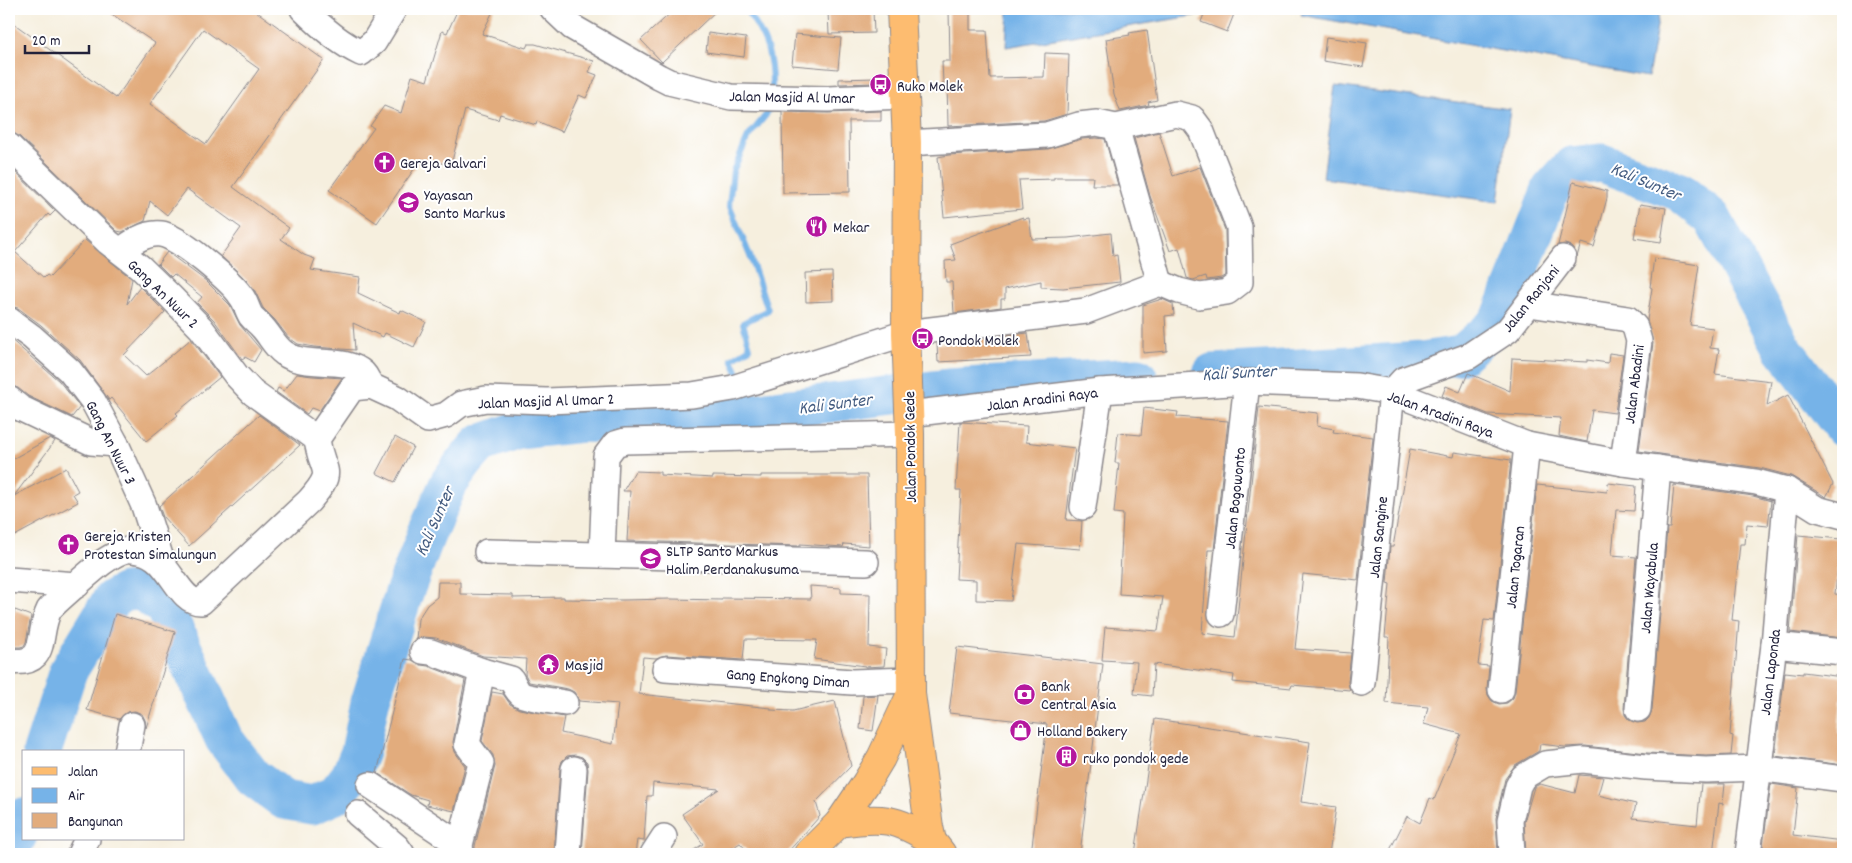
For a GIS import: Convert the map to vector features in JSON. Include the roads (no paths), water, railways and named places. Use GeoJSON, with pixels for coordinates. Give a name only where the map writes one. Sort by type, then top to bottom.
{"type":"FeatureCollection","features":[{"type":"Feature","properties":{"kind":"main road","name":"Jalan Pondok Gede"},"geometry":{"type":"LineString","coordinates":[[808,854],[839,823],[881,758],[911,687],[909,416],[906,333],[907,143],[901,9]]}},
{"type":"Feature","properties":{"kind":"main road"},"geometry":{"type":"LineString","coordinates":[[911,687],[937,848]]}},
{"type":"Feature","properties":{"kind":"main road"},"geometry":{"type":"LineString","coordinates":[[839,823],[869,819],[889,820],[912,828],[937,848]]}},
{"type":"Feature","properties":{"kind":"street"},"geometry":{"type":"LineString","coordinates":[[303,9],[319,26],[361,53],[374,42],[394,9]]}},
{"type":"Feature","properties":{"kind":"street","name":"Jalan Masjid Al Umar"},"geometry":{"type":"LineString","coordinates":[[553,9],[572,26],[669,82],[731,97],[800,99],[904,96]]}},
{"type":"Feature","properties":{"kind":"street"},"geometry":{"type":"LineString","coordinates":[[907,143],[1047,135],[1079,125],[1097,123],[1116,127],[1176,114],[1192,118],[1201,130],[1239,227],[1240,282],[1227,292],[1199,296],[1160,283],[1116,127]]}},
{"type":"Feature","properties":{"kind":"street","name":"Gang An Nuur 2"},"geometry":{"type":"LineString","coordinates":[[9,146],[68,204],[140,267],[201,328],[236,375],[253,393],[317,439]]}},
{"type":"Feature","properties":{"kind":"street"},"geometry":{"type":"LineString","coordinates":[[9,662],[22,663],[31,660],[39,650],[50,609],[103,562],[128,550],[146,552],[169,571],[178,587],[191,600],[201,602],[309,501],[323,485],[326,465],[317,439],[352,388],[370,386],[365,374],[355,367],[297,359],[285,354],[273,343],[264,328],[252,317],[242,297],[232,284],[180,242],[162,234],[151,234],[120,251]]}},
{"type":"Feature","properties":{"kind":"street","name":"Jalan Ranjani"},"geometry":{"type":"LineString","coordinates":[[1392,392],[1403,380],[1469,356],[1508,330],[1563,258]]}},
{"type":"Feature","properties":{"kind":"street","name":"Jalan Masjid Al Umar 2"},"geometry":{"type":"LineString","coordinates":[[370,386],[397,398],[428,420],[446,415],[461,404],[486,398],[547,401],[692,395],[733,388],[769,378],[906,333],[1086,311],[1160,283]]}},
{"type":"Feature","properties":{"kind":"street","name":"Jalan Abadini"},"geometry":{"type":"LineString","coordinates":[[1529,304],[1628,319],[1635,327],[1639,341],[1623,463]]}},
{"type":"Feature","properties":{"kind":"street","name":"Gang An Nuur 3"},"geometry":{"type":"LineString","coordinates":[[9,320],[32,337],[70,371],[93,401],[116,444],[144,506],[163,565]]}},
{"type":"Feature","properties":{"kind":"street","name":"Jalan Aradini Raya"},"geometry":{"type":"LineString","coordinates":[[602,555],[606,456],[615,444],[625,441],[909,416],[1100,391],[1247,382],[1357,386],[1392,392],[1527,445],[1623,463],[1756,482],[1787,490],[1817,509],[1843,516]]}},
{"type":"Feature","properties":{"kind":"street","name":"Jalan Bogowonto"},"geometry":{"type":"LineString","coordinates":[[1221,614],[1247,382]]}},
{"type":"Feature","properties":{"kind":"street"},"geometry":{"type":"LineString","coordinates":[[1083,507],[1100,391]]}},
{"type":"Feature","properties":{"kind":"street","name":"Jalan Sangine"},"geometry":{"type":"LineString","coordinates":[[1362,683],[1392,392]]}},
{"type":"Feature","properties":{"kind":"street"},"geometry":{"type":"LineString","coordinates":[[9,399],[20,408],[91,442],[116,444]]}},
{"type":"Feature","properties":{"kind":"street","name":"Jalan Togaran"},"geometry":{"type":"LineString","coordinates":[[1501,690],[1527,445]]}},
{"type":"Feature","properties":{"kind":"street","name":"Jalan Wayabula"},"geometry":{"type":"LineString","coordinates":[[1638,709],[1658,468]]}},
{"type":"Feature","properties":{"kind":"street","name":"Jalan Laponda"},"geometry":{"type":"LineString","coordinates":[[1748,854],[1757,768],[1774,646],[1787,490]]}},
{"type":"Feature","properties":{"kind":"street"},"geometry":{"type":"LineString","coordinates":[[487,552],[866,562]]}},
{"type":"Feature","properties":{"kind":"street"},"geometry":{"type":"LineString","coordinates":[[9,580],[77,585]]}},
{"type":"Feature","properties":{"kind":"street"},"geometry":{"type":"LineString","coordinates":[[1774,646],[1843,652]]}},
{"type":"Feature","properties":{"kind":"street"},"geometry":{"type":"LineString","coordinates":[[423,651],[510,679],[520,695],[526,698],[539,698],[565,703]]}},
{"type":"Feature","properties":{"kind":"street","name":"Gang Engkong Diman"},"geometry":{"type":"LineString","coordinates":[[665,669],[911,687]]}},
{"type":"Feature","properties":{"kind":"street"},"geometry":{"type":"LineString","coordinates":[[370,785],[460,849],[481,763],[467,744],[482,671]]}},
{"type":"Feature","properties":{"kind":"street"},"geometry":{"type":"LineString","coordinates":[[127,750],[132,724]]}},
{"type":"Feature","properties":{"kind":"street"},"geometry":{"type":"LineString","coordinates":[[1512,854],[1510,821],[1518,786],[1523,777],[1545,764],[1583,760],[1706,770],[1757,768],[1843,779]]}},
{"type":"Feature","properties":{"kind":"street"},"geometry":{"type":"LineString","coordinates":[[568,854],[574,769]]}},
{"type":"Feature","properties":{"kind":"street"},"geometry":{"type":"LineString","coordinates":[[358,814],[397,847],[402,854]]}},
{"type":"Feature","properties":{"kind":"street"},"geometry":{"type":"LineString","coordinates":[[80,854],[87,840]]}},
{"type":"Feature","properties":{"kind":"water"},"geometry":{"type":"Polygon","coordinates":[[[1008,9],[1198,9],[1198,15],[1006,47],[1008,9]]]}},
{"type":"Feature","properties":{"kind":"water"},"geometry":{"type":"Polygon","coordinates":[[[1303,9],[1660,9],[1648,77],[1301,15],[1303,9]]]}},
{"type":"Feature","properties":{"kind":"water"},"geometry":{"type":"Polygon","coordinates":[[[1335,86],[1510,109],[1498,202],[1323,178],[1335,86]]]}},
{"type":"Feature","properties":{"kind":"waterway"},"geometry":{"type":"LineString","coordinates":[[745,9],[759,29],[767,48],[770,58],[772,93]]}},
{"type":"Feature","properties":{"kind":"waterway"},"geometry":{"type":"LineString","coordinates":[[741,381],[732,359],[750,348],[743,323],[768,310],[750,256],[729,205],[733,171],[748,137],[766,115],[772,103]]}},
{"type":"Feature","properties":{"kind":"waterway","name":"Kali Sunter"},"geometry":{"type":"LineString","coordinates":[[1212,373],[1421,361],[1461,355],[1499,322],[1551,189],[1572,166],[1602,163],[1680,192],[1712,218],[1782,347],[1843,428]]}},
{"type":"Feature","properties":{"kind":"waterway","name":"Kali Sunter"},"geometry":{"type":"LineString","coordinates":[[43,750],[68,671],[112,599],[125,592],[141,591],[164,607],[224,739],[253,777],[284,800],[312,805],[335,795],[350,776],[360,752],[370,702],[404,593],[426,535],[449,483],[480,444],[519,430],[582,423],[666,424],[948,388],[1138,377]]}},
{"type":"Feature","properties":{"kind":"waterway"},"geometry":{"type":"LineString","coordinates":[[745,391],[753,413]]}},
{"type":"Feature","properties":{"kind":"waterway","name":"Kali Sunter"},"geometry":{"type":"LineString","coordinates":[[9,853],[22,823]]}},
{"type":"Feature","properties":{"kind":"place","name":"Ruko Molek"},"geometry":{"type":"Point","coordinates":[881,85]}},
{"type":"Feature","properties":{"kind":"place","name":"Gereja Galvari"},"geometry":{"type":"Point","coordinates":[384,162]}},
{"type":"Feature","properties":{"kind":"place","name":"Yayasan Santo Markus"},"geometry":{"type":"Point","coordinates":[408,203]}},
{"type":"Feature","properties":{"kind":"place","name":"Mekar"},"geometry":{"type":"Point","coordinates":[817,226]}},
{"type":"Feature","properties":{"kind":"place","name":"Pondok Molek"},"geometry":{"type":"Point","coordinates":[922,339]}},
{"type":"Feature","properties":{"kind":"place","name":"Gereja Kristen Protestan Simalungun"},"geometry":{"type":"Point","coordinates":[68,544]}},
{"type":"Feature","properties":{"kind":"place","name":"SLTP Santo Markus Halim Perdanakusuma"},"geometry":{"type":"Point","coordinates":[650,559]}},
{"type":"Feature","properties":{"kind":"place","name":"Masjid"},"geometry":{"type":"Point","coordinates":[549,664]}},
{"type":"Feature","properties":{"kind":"place","name":"Bank Central Asia"},"geometry":{"type":"Point","coordinates":[1025,694]}},
{"type":"Feature","properties":{"kind":"place","name":"Holland Bakery"},"geometry":{"type":"Point","coordinates":[1021,730]}},
{"type":"Feature","properties":{"kind":"place","name":"ruko pondok gede"},"geometry":{"type":"Point","coordinates":[1067,757]}}]}
